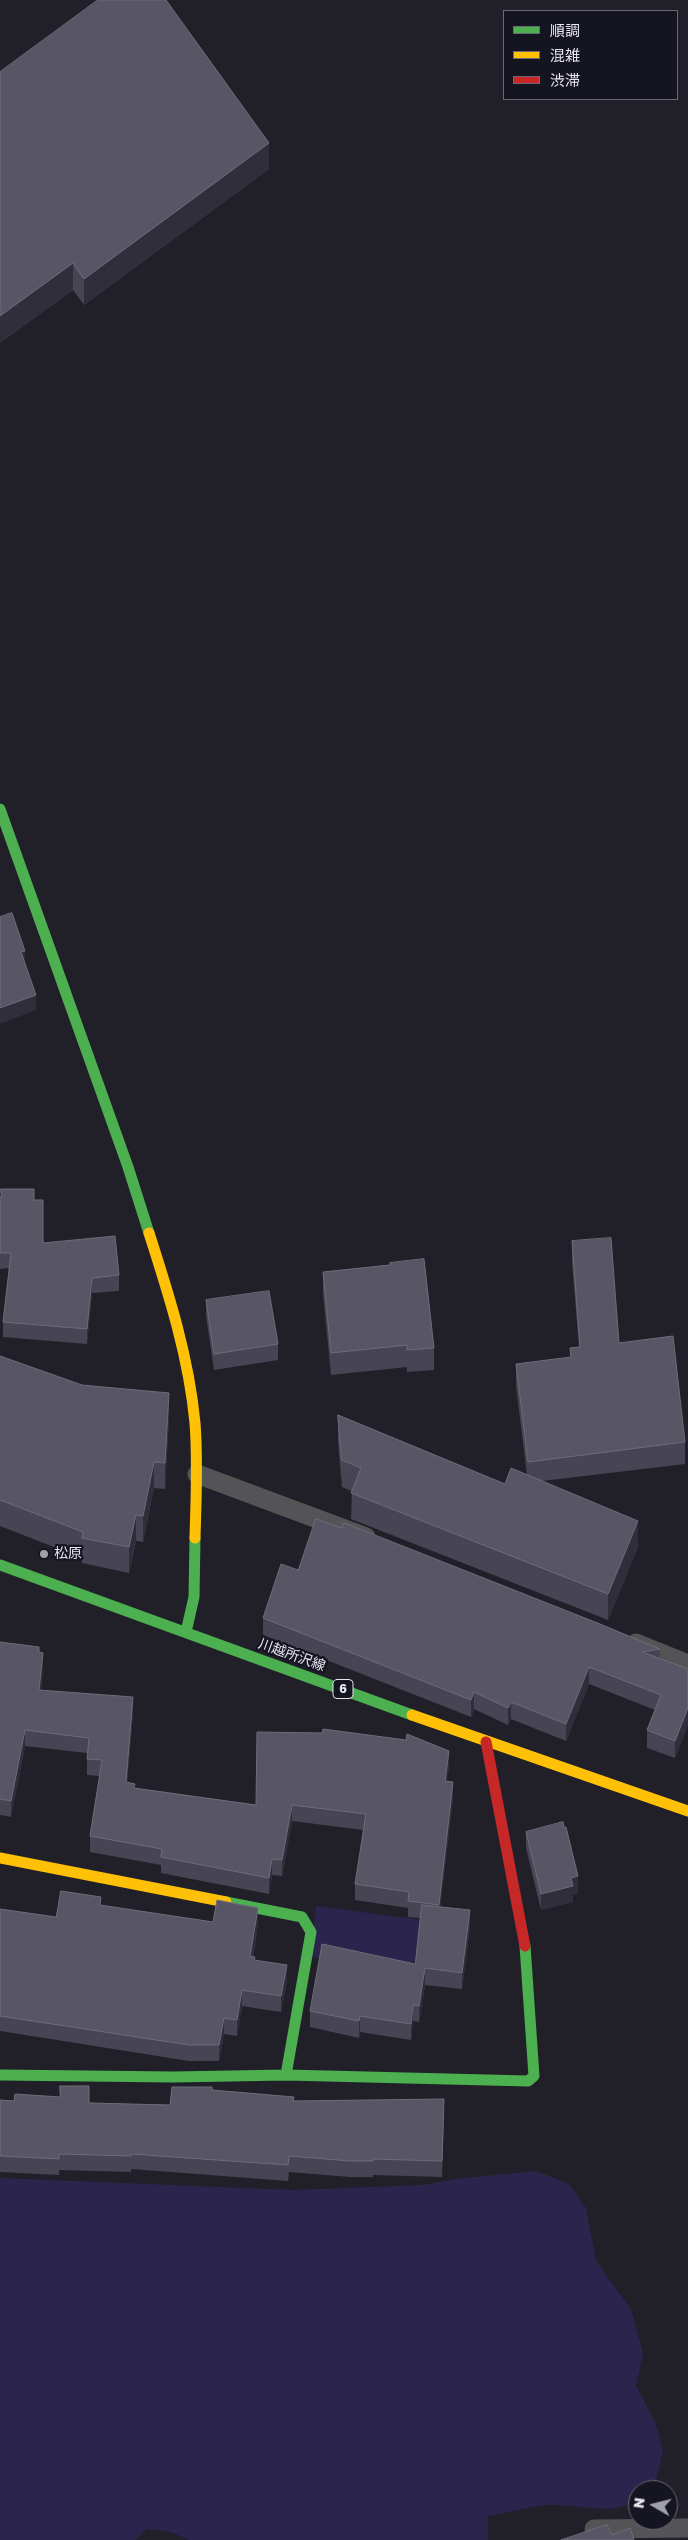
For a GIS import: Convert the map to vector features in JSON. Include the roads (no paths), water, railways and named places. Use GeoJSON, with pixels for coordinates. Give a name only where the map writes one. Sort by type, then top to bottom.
{"type":"FeatureCollection","features":[{"type":"Feature","properties":{"kind":"street"},"geometry":{"type":"LineString","coordinates":[[0,809],[128,1167],[173,1307],[188,1372],[197,1474],[194,1597],[186,1632]]}},
{"type":"Feature","properties":{"kind":"street","name":"川越所沢線"},"geometry":{"type":"LineString","coordinates":[[0,1565],[486,1742],[688,1811]]}},
{"type":"Feature","properties":{"kind":"street"},"geometry":{"type":"LineString","coordinates":[[0,2076],[173,2077],[286,2074],[528,2081],[534,2076],[524,1936],[486,1742]]}},
{"type":"Feature","properties":{"kind":"street"},"geometry":{"type":"LineString","coordinates":[[0,1858],[302,1917],[311,1932],[286,2074]]}},
{"type":"Feature","properties":{"kind":"lane"},"geometry":{"type":"LineString","coordinates":[[197,1474],[387,1545]]}},
{"type":"Feature","properties":{"kind":"lane"},"geometry":{"type":"LineString","coordinates":[[615,1635],[688,1664]]}},
{"type":"Feature","properties":{"kind":"lane"},"geometry":{"type":"LineString","coordinates":[[594,2529],[688,2528]]}},
{"type":"Feature","properties":{"kind":"place","name":"松原"},"geometry":{"type":"Point","coordinates":[44,1554]}}]}
